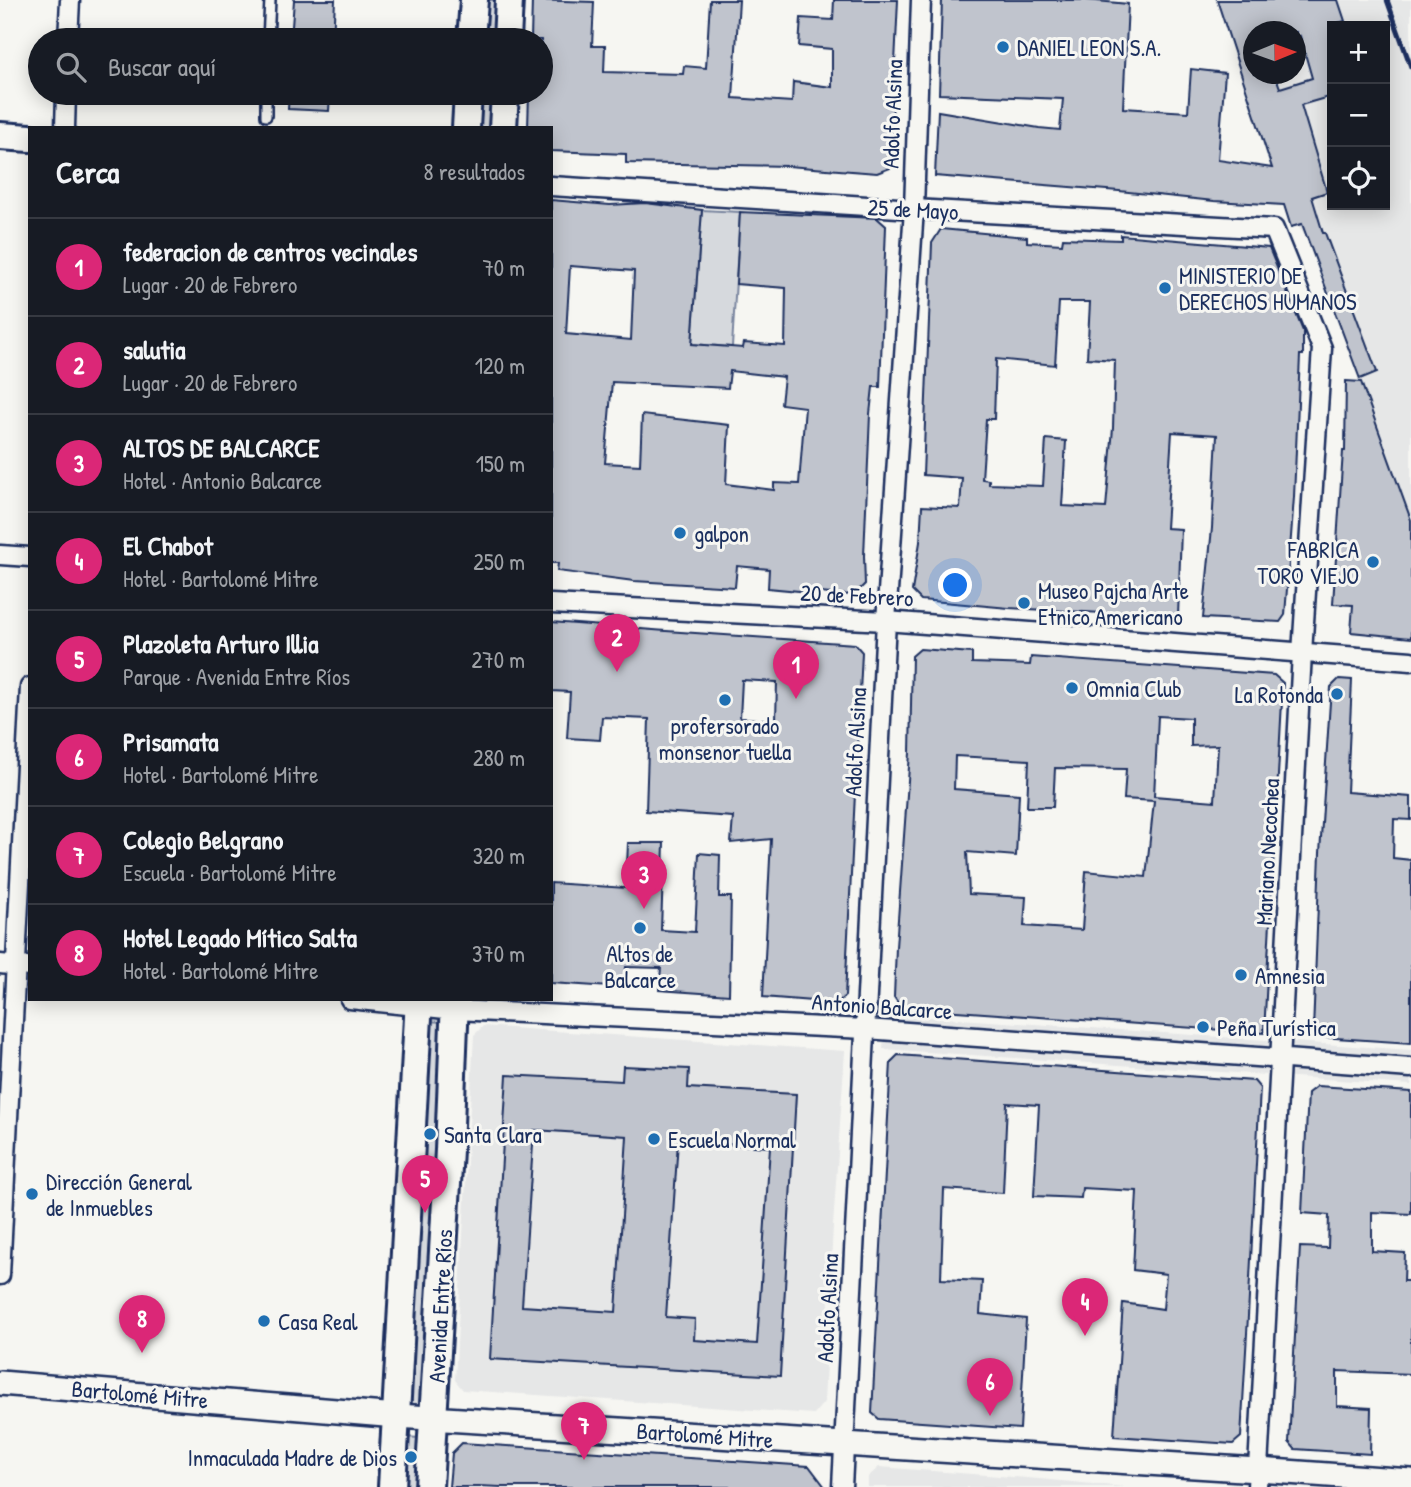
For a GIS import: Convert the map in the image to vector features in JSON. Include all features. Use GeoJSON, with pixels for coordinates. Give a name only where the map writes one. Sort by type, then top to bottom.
{"type":"FeatureCollection","features":[{"type":"Feature","properties":{"kind":"main road"},"geometry":{"type":"LineString","coordinates":[[472,28],[474,0]]}},
{"type":"Feature","properties":{"kind":"main road"},"geometry":{"type":"LineString","coordinates":[[508,28],[509,0]]}},
{"type":"Feature","properties":{"kind":"main road"},"geometry":{"type":"LineString","coordinates":[[466,126],[467,105]]}},
{"type":"Feature","properties":{"kind":"main road"},"geometry":{"type":"LineString","coordinates":[[503,126],[504,105]]}},
{"type":"Feature","properties":{"kind":"main road"},"geometry":{"type":"LineString","coordinates":[[0,136],[28,138]]}},
{"type":"Feature","properties":{"kind":"main road","name":"Avenida Entre Ríos"},"geometry":{"type":"LineString","coordinates":[[392,1487],[418,1003]]}},
{"type":"Feature","properties":{"kind":"main road","name":"Avenida Entre Ríos"},"geometry":{"type":"LineString","coordinates":[[429,1487],[455,1005]]}},
{"type":"Feature","properties":{"kind":"street"},"geometry":{"type":"LineString","coordinates":[[69,28],[70,0]]}},
{"type":"Feature","properties":{"kind":"street","name":"Adolfo Alsina"},"geometry":{"type":"LineString","coordinates":[[842,1487],[886,621],[914,209],[921,0]]}},
{"type":"Feature","properties":{"kind":"street"},"geometry":{"type":"LineString","coordinates":[[65,126],[66,105]]}},
{"type":"Feature","properties":{"kind":"street","name":"25 de Mayo"},"geometry":{"type":"LineString","coordinates":[[553,186],[1274,229]]}},
{"type":"Feature","properties":{"kind":"street","name":"Mariano Necochea"},"geometry":{"type":"LineString","coordinates":[[1257,1478],[1302,653],[1322,348],[1274,229]]}},
{"type":"Feature","properties":{"kind":"street"},"geometry":{"type":"LineString","coordinates":[[0,555],[28,557]]}},
{"type":"Feature","properties":{"kind":"street","name":"20 de Febrero"},"geometry":{"type":"LineString","coordinates":[[553,604],[886,621],[1411,661]]}},
{"type":"Feature","properties":{"kind":"street"},"geometry":{"type":"LineString","coordinates":[[0,1275],[28,724]]}},
{"type":"Feature","properties":{"kind":"street","name":"Antonio Balcarce"},"geometry":{"type":"LineString","coordinates":[[384,1001],[866,1029],[1411,1068]]}},
{"type":"Feature","properties":{"kind":"street","name":"Bartolomé Mitre"},"geometry":{"type":"LineString","coordinates":[[0,1383],[397,1416],[844,1443],[1257,1478],[1411,1481]]}},
{"type":"Feature","properties":{"kind":"lane"},"geometry":{"type":"LineString","coordinates":[[269,28],[270,0]]}},
{"type":"Feature","properties":{"kind":"lane"},"geometry":{"type":"LineString","coordinates":[[266,105],[266,116]]}},
{"type":"Feature","properties":{"kind":"shaded area"},"geometry":{"type":"Polygon","coordinates":[[[483,0],[498,0],[497,28],[481,28],[483,0]]]}},
{"type":"Feature","properties":{"kind":"shaded area"},"geometry":{"type":"Polygon","coordinates":[[[1217,0],[1411,0],[1411,520],[1307,239],[1284,205],[1244,84],[1306,84],[1306,21],[1243,21],[1243,80],[1217,0]]]}},
{"type":"Feature","properties":{"kind":"shaded area"},"geometry":{"type":"Polygon","coordinates":[[[477,105],[493,105],[492,126],[476,126],[477,105]]]}},
{"type":"Feature","properties":{"kind":"shaded area"},"geometry":{"type":"Polygon","coordinates":[[[702,210],[740,212],[732,347],[692,344],[702,210]]]}},
{"type":"Feature","properties":{"kind":"shaded area"},"geometry":{"type":"Polygon","coordinates":[[[886,1014],[1411,1050],[1411,1085],[883,1049],[886,1014]]]}},
{"type":"Feature","properties":{"kind":"shaded area"},"geometry":{"type":"Polygon","coordinates":[[[427,1021],[443,1022],[423,1405],[407,1404],[427,1021]]]}},
{"type":"Feature","properties":{"kind":"shaded area","name":"Escuela Normal"},"geometry":{"type":"Polygon","coordinates":[[[483,1026],[845,1051],[824,1402],[814,1414],[463,1390],[455,1380],[474,1035],[483,1026]]]}},
{"type":"Feature","properties":{"kind":"shaded area"},"geometry":{"type":"Polygon","coordinates":[[[404,1437],[420,1438],[417,1487],[401,1487],[404,1437]]]}},
{"type":"Feature","properties":{"kind":"shaded area"},"geometry":{"type":"Polygon","coordinates":[[[879,1467],[1125,1487],[868,1487],[868,1477],[879,1467]]]}},
{"type":"Feature","properties":{"kind":"building"},"geometry":{"type":"Polygon","coordinates":[[[294,0],[335,0],[334,28],[292,28],[294,0]]]}},
{"type":"Feature","properties":{"kind":"building"},"geometry":{"type":"Polygon","coordinates":[[[532,0],[594,2],[592,46],[605,46],[604,72],[683,74],[684,66],[706,68],[710,0],[739,0],[733,98],[792,102],[793,82],[832,87],[832,49],[799,46],[801,18],[833,20],[834,0],[898,0],[890,168],[877,173],[788,166],[626,163],[626,154],[553,151],[553,126],[528,126],[529,105],[553,105],[553,28],[531,28],[532,0]]]}},
{"type":"Feature","properties":{"kind":"building"},"geometry":{"type":"Polygon","coordinates":[[[942,0],[1086,0],[1128,4],[1123,108],[1188,112],[1191,69],[1225,73],[1218,160],[1272,168],[1244,84],[1279,84],[1280,88],[1306,84],[1306,80],[1312,78],[1306,57],[1306,21],[1243,21],[1243,79],[1217,0],[1338,0],[1345,21],[1327,21],[1327,97],[1301,105],[1327,192],[1312,197],[1323,233],[1377,372],[1360,379],[1302,224],[1291,227],[1284,205],[935,176],[938,111],[1060,130],[1063,99],[939,94],[942,0]]]}},
{"type":"Feature","properties":{"kind":"building"},"geometry":{"type":"Polygon","coordinates":[[[288,105],[329,105],[329,111],[288,109],[288,105]]]}},
{"type":"Feature","properties":{"kind":"building"},"geometry":{"type":"Polygon","coordinates":[[[553,200],[610,205],[645,203],[702,210],[692,344],[743,348],[744,343],[785,346],[786,288],[736,284],[740,212],[877,218],[886,226],[880,387],[873,387],[870,414],[865,584],[855,594],[841,595],[768,588],[769,569],[737,566],[735,587],[634,581],[557,571],[558,563],[553,563],[553,200]],[[570,266],[566,334],[631,340],[634,271],[570,266]],[[730,371],[728,388],[612,382],[605,463],[640,465],[642,415],[729,425],[726,484],[774,490],[774,483],[799,484],[805,407],[781,404],[784,377],[730,371]]]}},
{"type":"Feature","properties":{"kind":"building"},"geometry":{"type":"Polygon","coordinates":[[[941,229],[1027,237],[1027,242],[1062,244],[1063,238],[1121,240],[1121,235],[1269,248],[1303,331],[1285,615],[1280,622],[1203,618],[1212,528],[1217,435],[1172,432],[1166,528],[1181,529],[1178,617],[1009,608],[921,600],[912,591],[920,542],[922,506],[960,508],[962,478],[923,475],[932,243],[941,229]],[[1059,302],[1055,365],[996,359],[994,419],[986,419],[982,479],[989,480],[989,484],[1043,486],[1046,439],[1066,441],[1062,506],[1106,508],[1113,428],[1115,360],[1087,358],[1090,302],[1059,302]]]}},
{"type":"Feature","properties":{"kind":"building","name":"FABRICA TORO VIEJO"},"geometry":{"type":"Polygon","coordinates":[[[1346,381],[1361,382],[1411,520],[1411,638],[1351,632],[1353,605],[1333,604],[1345,451],[1346,381]]]}},
{"type":"Feature","properties":{"kind":"building"},"geometry":{"type":"Polygon","coordinates":[[[553,622],[855,644],[862,652],[845,996],[837,1003],[763,997],[771,839],[731,843],[733,817],[646,811],[649,719],[602,717],[600,740],[567,738],[570,692],[553,691],[553,622]],[[742,680],[740,718],[776,720],[777,682],[742,680]]]}},
{"type":"Feature","properties":{"kind":"building"},"geometry":{"type":"Polygon","coordinates":[[[920,649],[972,653],[972,663],[1030,665],[1031,657],[1274,675],[1283,683],[1264,1033],[901,1007],[894,997],[910,753],[912,656],[920,649]],[[1158,716],[1154,796],[1215,801],[1218,745],[1191,746],[1191,718],[1158,716]],[[955,756],[954,789],[1019,794],[1016,856],[967,852],[969,894],[1026,897],[1024,926],[1082,930],[1086,871],[1146,877],[1154,801],[1124,799],[1126,769],[1055,768],[1053,807],[1027,807],[1029,760],[955,756]]]}},
{"type":"Feature","properties":{"kind":"building"},"geometry":{"type":"Polygon","coordinates":[[[1339,679],[1352,680],[1347,792],[1411,797],[1411,820],[1394,819],[1393,858],[1411,860],[1411,1043],[1320,1037],[1313,1031],[1320,853],[1331,687],[1339,679]]]}},
{"type":"Feature","properties":{"kind":"building"},"geometry":{"type":"Polygon","coordinates":[[[628,843],[664,843],[661,930],[695,932],[699,853],[720,855],[719,897],[731,897],[729,995],[659,990],[661,968],[626,967],[625,988],[553,983],[553,883],[626,888],[628,843]]]}},
{"type":"Feature","properties":{"kind":"building"},"geometry":{"type":"Polygon","coordinates":[[[898,1055],[1254,1081],[1260,1088],[1241,1437],[1233,1444],[1114,1436],[1123,1303],[1163,1309],[1166,1274],[1133,1270],[1137,1191],[1082,1188],[1081,1198],[1034,1196],[1039,1105],[1007,1103],[1003,1193],[944,1189],[941,1279],[982,1281],[980,1314],[1026,1319],[1020,1429],[879,1419],[872,1413],[891,1062],[898,1055]]]}},
{"type":"Feature","properties":{"kind":"building"},"geometry":{"type":"Polygon","coordinates":[[[623,1066],[689,1069],[688,1088],[796,1094],[780,1376],[490,1359],[507,1075],[622,1081],[623,1066]],[[534,1130],[522,1306],[616,1312],[627,1136],[534,1130]],[[678,1141],[666,1317],[695,1319],[694,1340],[757,1344],[770,1147],[678,1141]]]}},
{"type":"Feature","properties":{"kind":"building"},"geometry":{"type":"Polygon","coordinates":[[[1317,1086],[1411,1092],[1411,1214],[1372,1212],[1372,1251],[1405,1253],[1404,1281],[1411,1281],[1411,1374],[1337,1371],[1337,1406],[1371,1408],[1370,1454],[1295,1449],[1289,1442],[1300,1247],[1328,1248],[1329,1215],[1302,1213],[1308,1093],[1317,1086]]]}},
{"type":"Feature","properties":{"kind":"building"},"geometry":{"type":"Polygon","coordinates":[[[462,1443],[809,1466],[825,1487],[449,1487],[452,1453],[462,1443]]]}},
{"type":"Feature","properties":{"kind":"railway"},"geometry":{"type":"LineString","coordinates":[[1387,0],[1411,67]]}},
{"type":"Feature","properties":{"kind":"place","name":"DANIEL LEON S.A."},"geometry":{"type":"Point","coordinates":[1003,47]}},
{"type":"Feature","properties":{"kind":"place","name":"MINISTERIO DE DERECHOS HUMANOS"},"geometry":{"type":"Point","coordinates":[1165,288]}},
{"type":"Feature","properties":{"kind":"place","name":"galpon"},"geometry":{"type":"Point","coordinates":[680,533]}},
{"type":"Feature","properties":{"kind":"place","name":"FABRICA TORO VIEJO"},"geometry":{"type":"Point","coordinates":[1373,562]}},
{"type":"Feature","properties":{"kind":"place","name":"Museo Pajcha Arte Etnico Americano"},"geometry":{"type":"Point","coordinates":[1024,603]}},
{"type":"Feature","properties":{"kind":"place","name":"salutia"},"geometry":{"type":"Point","coordinates":[617,672]}},
{"type":"Feature","properties":{"kind":"place","name":"Omnia Club"},"geometry":{"type":"Point","coordinates":[1072,688]}},
{"type":"Feature","properties":{"kind":"place","name":"La Rotonda"},"geometry":{"type":"Point","coordinates":[1337,694]}},
{"type":"Feature","properties":{"kind":"place","name":"federacion de centros vecinales"},"geometry":{"type":"Point","coordinates":[796,699]}},
{"type":"Feature","properties":{"kind":"place","name":"profersorado monsenor tuella"},"geometry":{"type":"Point","coordinates":[725,700]}},
{"type":"Feature","properties":{"kind":"place","name":"ALTOS DE BALCARCE"},"geometry":{"type":"Point","coordinates":[644,909]}},
{"type":"Feature","properties":{"kind":"place","name":"Altos de Balcarce"},"geometry":{"type":"Point","coordinates":[640,928]}},
{"type":"Feature","properties":{"kind":"place","name":"Amnesia"},"geometry":{"type":"Point","coordinates":[1241,975]}},
{"type":"Feature","properties":{"kind":"place","name":"Peña Turística"},"geometry":{"type":"Point","coordinates":[1203,1027]}},
{"type":"Feature","properties":{"kind":"place","name":"Santa Clara"},"geometry":{"type":"Point","coordinates":[430,1134]}},
{"type":"Feature","properties":{"kind":"place","name":"Escuela Normal"},"geometry":{"type":"Point","coordinates":[654,1139]}},
{"type":"Feature","properties":{"kind":"place","name":"Dirección General de Inmuebles"},"geometry":{"type":"Point","coordinates":[32,1194]}},
{"type":"Feature","properties":{"kind":"place","name":"Plazoleta Arturo Illia"},"geometry":{"type":"Point","coordinates":[425,1213]}},
{"type":"Feature","properties":{"kind":"place","name":"Casa Real"},"geometry":{"type":"Point","coordinates":[264,1321]}},
{"type":"Feature","properties":{"kind":"place","name":"El Chabot"},"geometry":{"type":"Point","coordinates":[1085,1336]}},
{"type":"Feature","properties":{"kind":"place","name":"Hotel Legado Mítico Salta"},"geometry":{"type":"Point","coordinates":[142,1353]}},
{"type":"Feature","properties":{"kind":"place","name":"Prisamata"},"geometry":{"type":"Point","coordinates":[990,1416]}},
{"type":"Feature","properties":{"kind":"place","name":"Inmaculada Madre de Dios"},"geometry":{"type":"Point","coordinates":[411,1457]}},
{"type":"Feature","properties":{"kind":"place","name":"Colegio Belgrano"},"geometry":{"type":"Point","coordinates":[584,1460]}}]}
